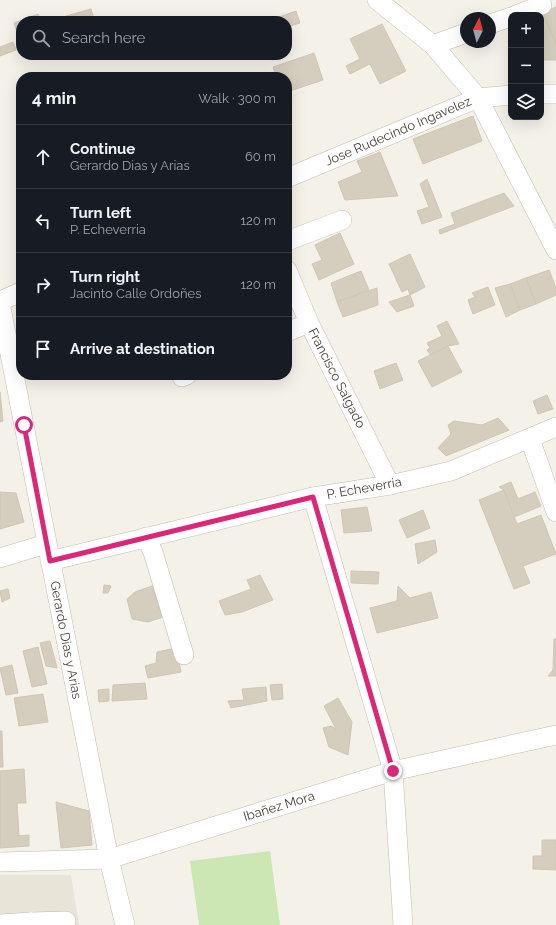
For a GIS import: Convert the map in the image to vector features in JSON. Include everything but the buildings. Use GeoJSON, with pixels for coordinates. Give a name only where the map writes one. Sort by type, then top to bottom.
{"type":"FeatureCollection","features":[{"type":"Feature","properties":{"kind":"street"},"geometry":{"type":"LineString","coordinates":[[377,0],[433,45],[478,98],[556,250]]}},
{"type":"Feature","properties":{"kind":"street"},"geometry":{"type":"LineString","coordinates":[[524,12],[542,5]]}},
{"type":"Feature","properties":{"kind":"street"},"geometry":{"type":"LineString","coordinates":[[496,22],[508,18]]}},
{"type":"Feature","properties":{"kind":"street"},"geometry":{"type":"LineString","coordinates":[[433,45],[460,35]]}},
{"type":"Feature","properties":{"kind":"street"},"geometry":{"type":"LineString","coordinates":[[544,94],[556,94]]}},
{"type":"Feature","properties":{"kind":"street","name":"Jose Rudecindo Ingavelez"},"geometry":{"type":"LineString","coordinates":[[292,176],[478,98],[508,95]]}},
{"type":"Feature","properties":{"kind":"street"},"geometry":{"type":"LineString","coordinates":[[292,239],[342,220]]}},
{"type":"Feature","properties":{"kind":"street","name":"Francisco Salgado"},"geometry":{"type":"LineString","coordinates":[[292,282],[309,323],[390,485]]}},
{"type":"Feature","properties":{"kind":"street"},"geometry":{"type":"LineString","coordinates":[[0,302],[16,294]]}},
{"type":"Feature","properties":{"kind":"street","name":"Gerardo Dias y Arias"},"geometry":{"type":"LineString","coordinates":[[0,302],[16,379]]}},
{"type":"Feature","properties":{"kind":"street"},"geometry":{"type":"LineString","coordinates":[[292,330],[309,323]]}},
{"type":"Feature","properties":{"kind":"street","name":"Gerardo Dias y Arias"},"geometry":{"type":"LineString","coordinates":[[16,380],[48,552],[109,859],[124,925]]}},
{"type":"Feature","properties":{"kind":"street","name":"P. Echeverria"},"geometry":{"type":"LineString","coordinates":[[0,558],[146,537],[313,497],[390,485],[451,471],[556,427]]}},
{"type":"Feature","properties":{"kind":"street"},"geometry":{"type":"LineString","coordinates":[[530,439],[556,512]]}},
{"type":"Feature","properties":{"kind":"street"},"geometry":{"type":"LineString","coordinates":[[313,497],[393,771],[403,925]]}},
{"type":"Feature","properties":{"kind":"street"},"geometry":{"type":"LineString","coordinates":[[146,537],[153,552],[184,655]]}},
{"type":"Feature","properties":{"kind":"street","name":"Ibañez Mora"},"geometry":{"type":"LineString","coordinates":[[0,862],[109,859],[393,771],[556,735]]}},
{"type":"Feature","properties":{"kind":"street"},"geometry":{"type":"LineString","coordinates":[[0,924],[31,924],[66,921]]}},
{"type":"Feature","properties":{"kind":"shaded area"},"geometry":{"type":"Polygon","coordinates":[[[0,875],[71,875],[79,925],[0,925],[0,875]]]}},
{"type":"Feature","properties":{"kind":"green space"},"geometry":{"type":"Polygon","coordinates":[[[270,851],[280,925],[199,925],[190,861],[270,851]]]}},
{"type":"Feature","properties":{"kind":"route"},"geometry":{"type":"LineString","coordinates":[[24,425],[50,561],[313,497],[393,771]]}}]}
